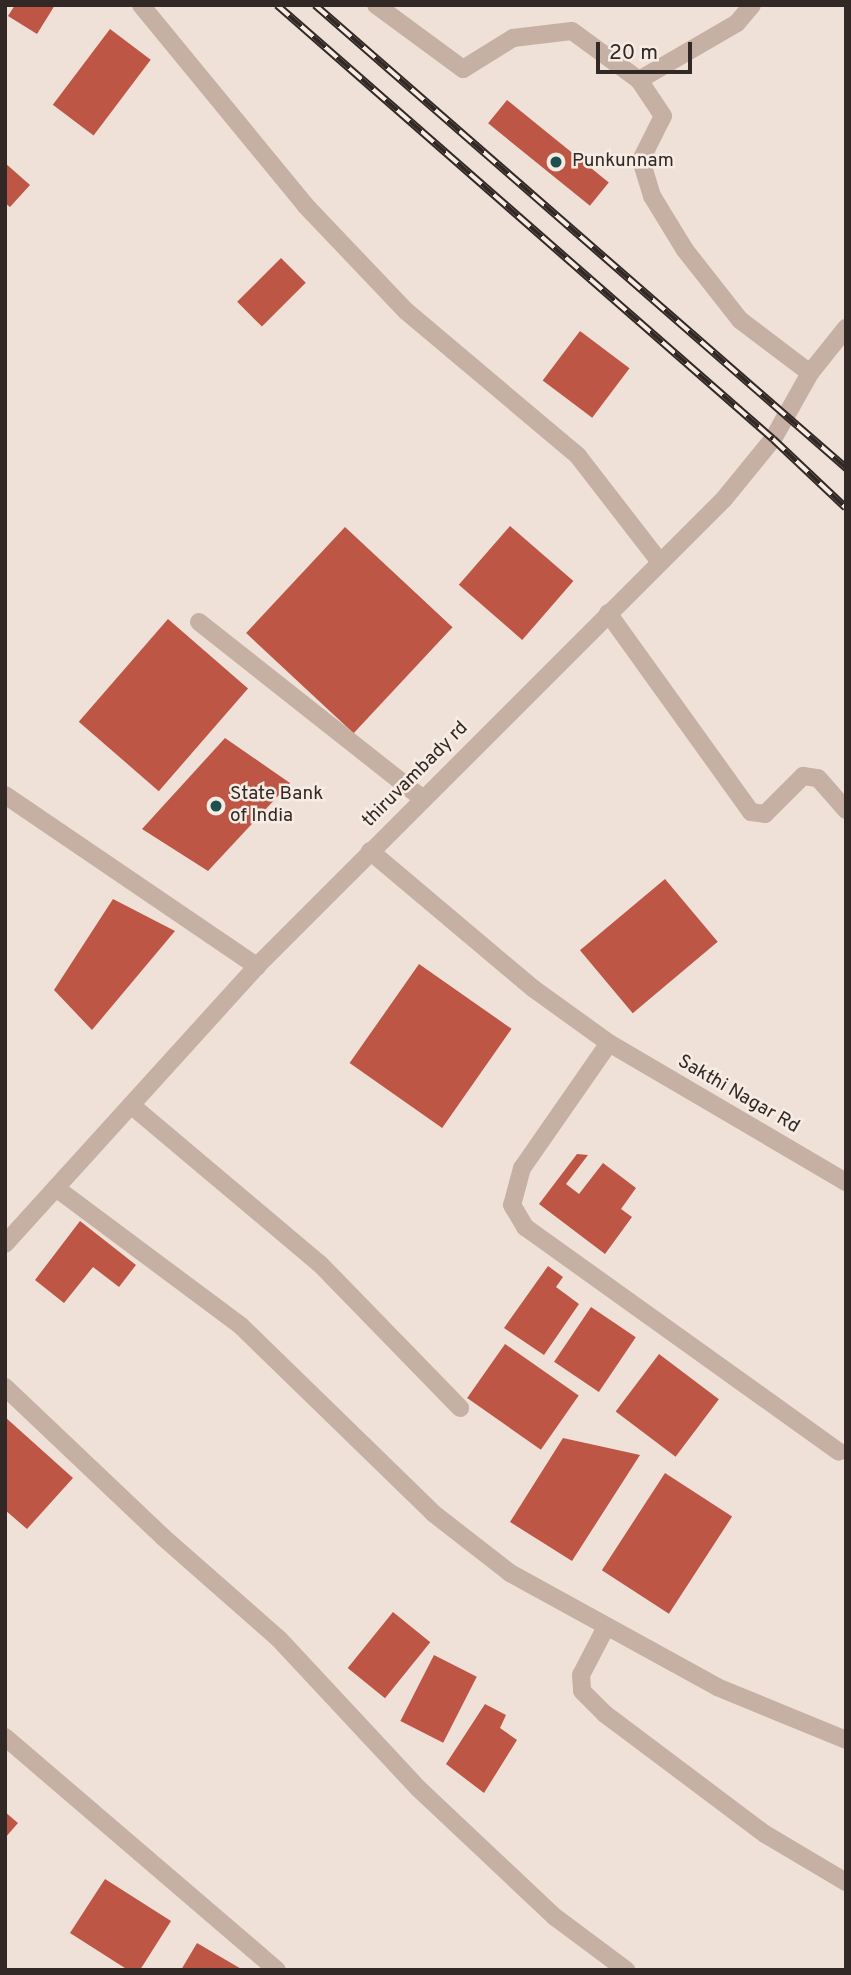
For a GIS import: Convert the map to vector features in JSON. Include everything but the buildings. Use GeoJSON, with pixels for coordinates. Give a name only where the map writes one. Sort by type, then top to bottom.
{"type":"FeatureCollection","features":[{"type":"Feature","properties":{"kind":"street"},"geometry":{"type":"LineString","coordinates":[[141,5],[305,205],[406,311],[578,456],[660,562]]}},
{"type":"Feature","properties":{"kind":"street"},"geometry":{"type":"LineString","coordinates":[[376,5],[463,69],[513,38],[572,32],[639,80],[663,116],[641,160],[652,196],[685,250],[740,320],[810,373]]}},
{"type":"Feature","properties":{"kind":"street"},"geometry":{"type":"LineString","coordinates":[[639,80],[737,23],[752,5]]}},
{"type":"Feature","properties":{"kind":"street","name":"thiruvambady rd"},"geometry":{"type":"LineString","coordinates":[[5,1244],[257,966],[724,499],[773,439],[810,373],[846,328]]}},
{"type":"Feature","properties":{"kind":"street"},"geometry":{"type":"LineString","coordinates":[[608,613],[751,812],[765,814],[803,776],[818,778],[846,810]]}},
{"type":"Feature","properties":{"kind":"street"},"geometry":{"type":"LineString","coordinates":[[199,622],[423,799]]}},
{"type":"Feature","properties":{"kind":"street"},"geometry":{"type":"LineString","coordinates":[[5,795],[257,966]]}},
{"type":"Feature","properties":{"kind":"street","name":"Sakthi Nagar Rd"},"geometry":{"type":"LineString","coordinates":[[370,851],[534,989],[609,1043],[846,1182]]}},
{"type":"Feature","properties":{"kind":"street"},"geometry":{"type":"LineString","coordinates":[[609,1043],[522,1168],[512,1205],[525,1227],[844,1450]]}},
{"type":"Feature","properties":{"kind":"street"},"geometry":{"type":"LineString","coordinates":[[131,1105],[320,1264],[460,1408]]}},
{"type":"Feature","properties":{"kind":"street"},"geometry":{"type":"LineString","coordinates":[[56,1188],[241,1326],[433,1513],[510,1573],[717,1687],[846,1741]]}},
{"type":"Feature","properties":{"kind":"street"},"geometry":{"type":"LineString","coordinates":[[5,1387],[279,1639],[419,1789],[555,1917],[626,1970]]}},
{"type":"Feature","properties":{"kind":"street"},"geometry":{"type":"LineString","coordinates":[[606,1627],[581,1675],[582,1690],[605,1714],[765,1834],[846,1882]]}},
{"type":"Feature","properties":{"kind":"street"},"geometry":{"type":"LineString","coordinates":[[5,1737],[277,1970]]}},
{"type":"Feature","properties":{"kind":"railway"},"geometry":{"type":"LineString","coordinates":[[277,5],[773,439],[846,508]]}},
{"type":"Feature","properties":{"kind":"railway"},"geometry":{"type":"LineString","coordinates":[[315,5],[846,468]]}},
{"type":"Feature","properties":{"kind":"place","name":"Punkunnam"},"geometry":{"type":"Point","coordinates":[556,162]}},
{"type":"Feature","properties":{"kind":"place","name":"State Bank of India"},"geometry":{"type":"Point","coordinates":[216,806]}}]}
